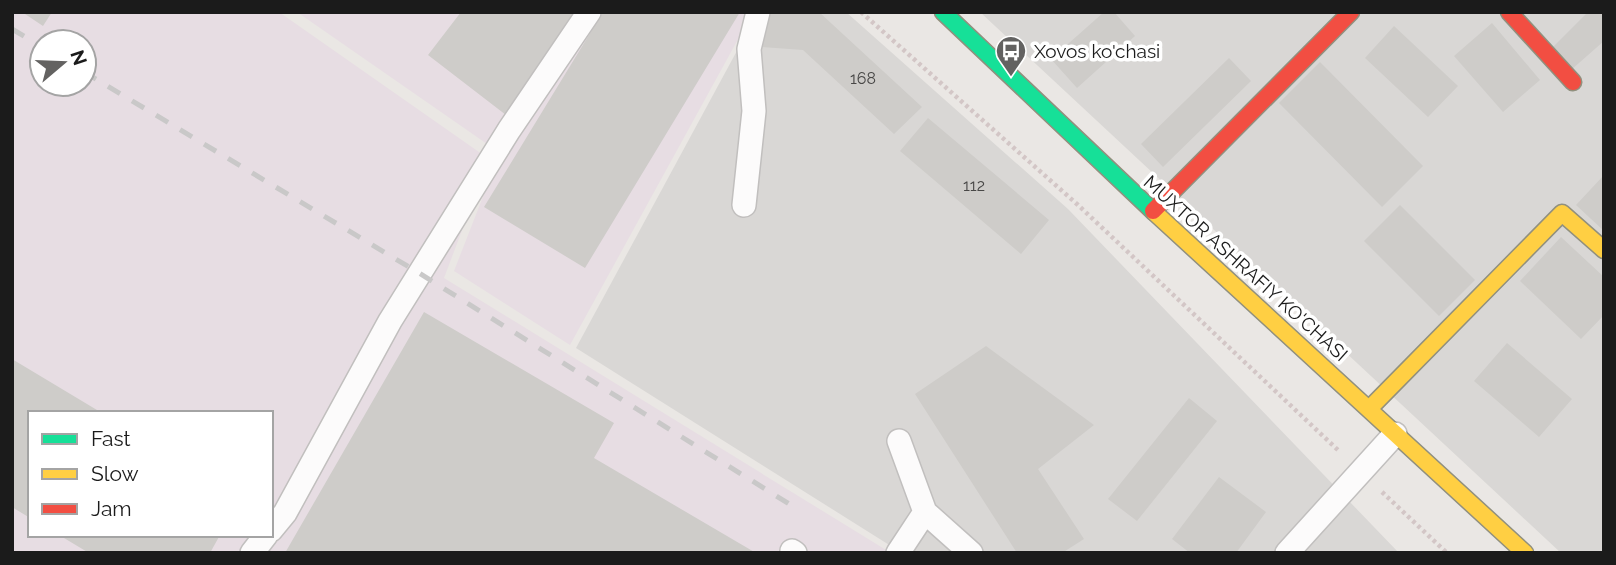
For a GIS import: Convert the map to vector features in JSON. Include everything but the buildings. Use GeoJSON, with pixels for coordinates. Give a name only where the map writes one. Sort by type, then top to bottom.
{"type":"FeatureCollection","features":[{"type":"Feature","properties":{"kind":"main road","name":"MUXTOR ASHRAFIY KO'CHASI"},"geometry":{"type":"LineString","coordinates":[[943,12],[1153,211],[1525,553]]}},
{"type":"Feature","properties":{"kind":"main road"},"geometry":{"type":"LineString","coordinates":[[1153,211],[1351,12]]}},
{"type":"Feature","properties":{"kind":"main road"},"geometry":{"type":"LineString","coordinates":[[1508,12],[1573,82]]}},
{"type":"Feature","properties":{"kind":"main road"},"geometry":{"type":"LineString","coordinates":[[1369,409],[1562,213],[1604,250]]}},
{"type":"Feature","properties":{"kind":"lane"},"geometry":{"type":"LineString","coordinates":[[273,528],[285,513],[390,321],[509,130],[589,12]]}},
{"type":"Feature","properties":{"kind":"lane"},"geometry":{"type":"LineString","coordinates":[[744,205],[754,111],[749,50],[758,12]]}},
{"type":"Feature","properties":{"kind":"lane"},"geometry":{"type":"LineString","coordinates":[[1287,553],[1395,434]]}},
{"type":"Feature","properties":{"kind":"lane"},"geometry":{"type":"LineString","coordinates":[[899,441],[925,512],[971,553]]}},
{"type":"Feature","properties":{"kind":"lane"},"geometry":{"type":"LineString","coordinates":[[898,553],[925,512]]}},
{"type":"Feature","properties":{"kind":"lane"},"geometry":{"type":"LineString","coordinates":[[252,553],[265,537]]}},
{"type":"Feature","properties":{"kind":"path"},"geometry":{"type":"LineString","coordinates":[[861,12],[1078,205],[1447,553]]}},
{"type":"Feature","properties":{"kind":"shaded area"},"geometry":{"type":"Polygon","coordinates":[[[12,12],[279,12],[489,159],[444,278],[891,553],[12,553],[12,12]]]}},
{"type":"Feature","properties":{"kind":"shaded area"},"geometry":{"type":"Polygon","coordinates":[[[297,12],[753,12],[570,345],[454,271],[500,153],[297,12]]]}},
{"type":"Feature","properties":{"kind":"shaded area"},"geometry":{"type":"Polygon","coordinates":[[[758,12],[846,12],[1068,209],[1399,553],[902,553],[576,348],[758,12]]]}},
{"type":"Feature","properties":{"kind":"shaded area"},"geometry":{"type":"Polygon","coordinates":[[[980,12],[1604,12],[1604,553],[1561,553],[980,12]]]}},
{"type":"Feature","properties":{"kind":"railway"},"geometry":{"type":"LineString","coordinates":[[12,29],[28,39]]}},
{"type":"Feature","properties":{"kind":"railway"},"geometry":{"type":"LineString","coordinates":[[98,80],[419,273],[794,507]]}},
{"type":"Feature","properties":{"kind":"traffic: fast"},"geometry":{"type":"LineString","coordinates":[[943,12],[1154,212]]}},
{"type":"Feature","properties":{"kind":"traffic: slow"},"geometry":{"type":"LineString","coordinates":[[1154,212],[1525,553]]}},
{"type":"Feature","properties":{"kind":"traffic: slow"},"geometry":{"type":"LineString","coordinates":[[1369,409],[1562,213],[1604,250]]}},
{"type":"Feature","properties":{"kind":"traffic: jam"},"geometry":{"type":"LineString","coordinates":[[1153,211],[1351,12]]}},
{"type":"Feature","properties":{"kind":"traffic: jam"},"geometry":{"type":"LineString","coordinates":[[1509,12],[1573,82]]}},
{"type":"Feature","properties":{"kind":"place","name":"Xovos ko'chasi"},"geometry":{"type":"Point","coordinates":[1011,78]}}]}
